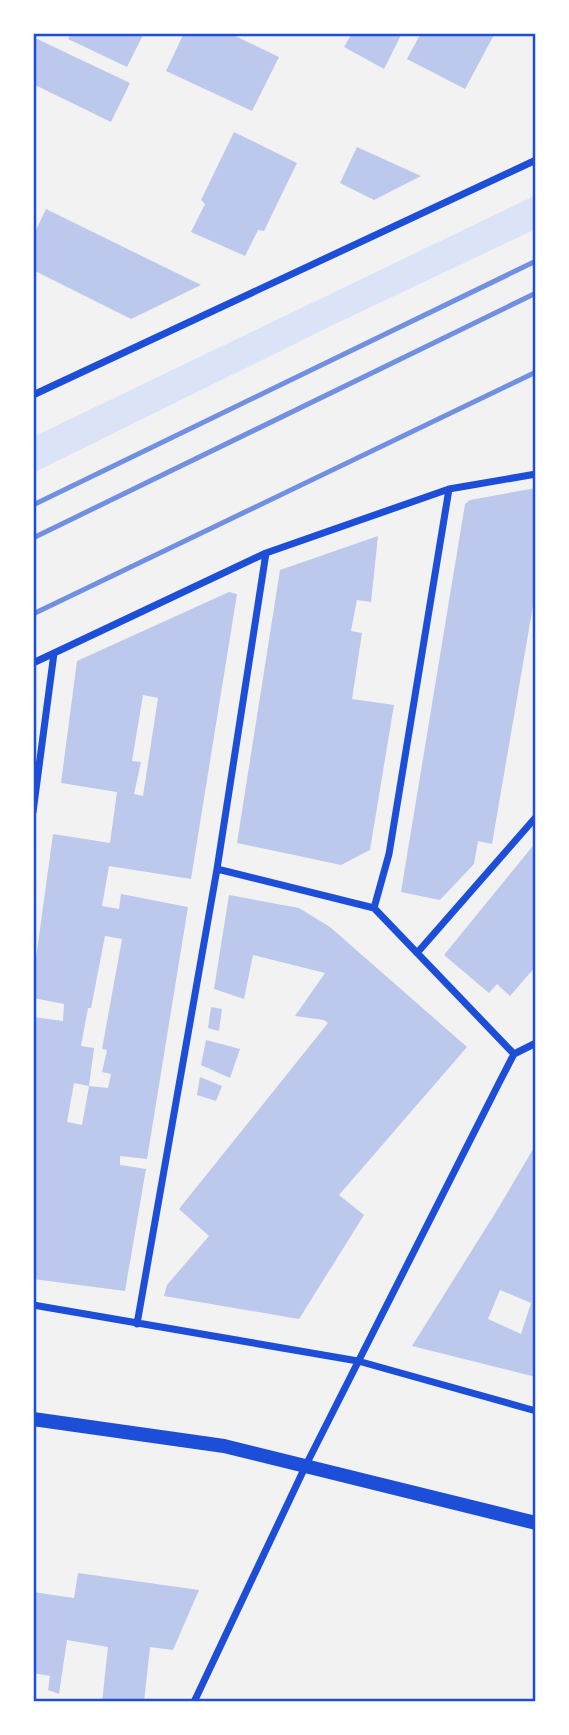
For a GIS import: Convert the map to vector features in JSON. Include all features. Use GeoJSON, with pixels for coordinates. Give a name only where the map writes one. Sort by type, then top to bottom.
{"type":"FeatureCollection","features":[{"type":"Feature","properties":{"kind":"main road"},"geometry":{"type":"LineString","coordinates":[[33,1419],[224,1446],[536,1523]]}},
{"type":"Feature","properties":{"kind":"street"},"geometry":{"type":"LineString","coordinates":[[33,395],[536,160]]}},
{"type":"Feature","properties":{"kind":"street"},"geometry":{"type":"LineString","coordinates":[[33,663],[266,553],[449,489],[536,474]]}},
{"type":"Feature","properties":{"kind":"street"},"geometry":{"type":"LineString","coordinates":[[374,908],[389,854],[449,489]]}},
{"type":"Feature","properties":{"kind":"street"},"geometry":{"type":"LineString","coordinates":[[137,1324],[217,869],[266,553]]}},
{"type":"Feature","properties":{"kind":"street"},"geometry":{"type":"LineString","coordinates":[[33,812],[54,653]]}},
{"type":"Feature","properties":{"kind":"street"},"geometry":{"type":"LineString","coordinates":[[417,953],[536,817]]}},
{"type":"Feature","properties":{"kind":"street"},"geometry":{"type":"LineString","coordinates":[[217,869],[374,908],[514,1054]]}},
{"type":"Feature","properties":{"kind":"street"},"geometry":{"type":"LineString","coordinates":[[194,1702],[306,1465],[514,1054],[536,1043]]}},
{"type":"Feature","properties":{"kind":"street"},"geometry":{"type":"LineString","coordinates":[[33,1305],[358,1362],[536,1411]]}},
{"type":"Feature","properties":{"kind":"shaded area"},"geometry":{"type":"Polygon","coordinates":[[[536,195],[536,229],[335,324],[33,473],[33,437],[536,195]]]}},
{"type":"Feature","properties":{"kind":"building"},"geometry":{"type":"Polygon","coordinates":[[[71,33],[144,33],[127,67],[68,39],[71,33]]]}},
{"type":"Feature","properties":{"kind":"building"},"geometry":{"type":"Polygon","coordinates":[[[184,33],[229,33],[279,57],[252,111],[166,71],[184,33]]]}},
{"type":"Feature","properties":{"kind":"building"},"geometry":{"type":"Polygon","coordinates":[[[352,33],[402,33],[384,69],[344,47],[352,33]]]}},
{"type":"Feature","properties":{"kind":"building"},"geometry":{"type":"Polygon","coordinates":[[[421,33],[495,33],[465,89],[407,59],[421,33]]]}},
{"type":"Feature","properties":{"kind":"building"},"geometry":{"type":"Polygon","coordinates":[[[33,37],[130,83],[111,122],[33,84],[33,37]]]}},
{"type":"Feature","properties":{"kind":"building"},"geometry":{"type":"Polygon","coordinates":[[[234,132],[297,163],[264,231],[258,230],[245,256],[191,232],[205,204],[201,200],[234,132]]]}},
{"type":"Feature","properties":{"kind":"building"},"geometry":{"type":"Polygon","coordinates":[[[357,147],[421,176],[374,200],[340,183],[357,147]]]}},
{"type":"Feature","properties":{"kind":"building"},"geometry":{"type":"Polygon","coordinates":[[[46,209],[201,285],[131,319],[33,270],[33,229],[36,230],[46,209]]]}},
{"type":"Feature","properties":{"kind":"building"},"geometry":{"type":"Polygon","coordinates":[[[536,488],[536,588],[492,844],[478,841],[474,864],[440,900],[401,892],[465,504],[470,500],[536,488]]]}},
{"type":"Feature","properties":{"kind":"building"},"geometry":{"type":"Polygon","coordinates":[[[378,536],[371,602],[357,600],[351,631],[362,633],[352,699],[394,705],[370,850],[341,865],[237,843],[280,570],[378,536]]]}},
{"type":"Feature","properties":{"kind":"building"},"geometry":{"type":"Polygon","coordinates":[[[229,592],[237,594],[191,879],[109,866],[102,906],[119,909],[121,894],[188,907],[147,1159],[120,1156],[120,1165],[146,1169],[125,1291],[33,1279],[33,1017],[63,1021],[64,1004],[33,998],[33,980],[53,834],[110,843],[117,792],[61,783],[77,661],[229,592]],[[143,695],[132,761],[141,762],[134,794],[143,796],[158,698],[143,695]],[[105,936],[81,1046],[94,1048],[89,1086],[108,1088],[111,1074],[102,1072],[107,1050],[102,1049],[122,939],[105,936]],[[74,1083],[67,1122],[82,1125],[89,1086],[74,1083]]]}},
{"type":"Feature","properties":{"kind":"building"},"geometry":{"type":"Polygon","coordinates":[[[536,842],[536,966],[510,996],[497,984],[489,993],[444,955],[536,842]]]}},
{"type":"Feature","properties":{"kind":"building"},"geometry":{"type":"Polygon","coordinates":[[[229,895],[299,908],[330,927],[467,1047],[339,1195],[364,1215],[299,1319],[164,1296],[167,1285],[209,1236],[179,1209],[328,1023],[324,1020],[295,1016],[325,973],[253,955],[244,999],[214,989],[229,895]]]}},
{"type":"Feature","properties":{"kind":"building"},"geometry":{"type":"Polygon","coordinates":[[[211,1007],[222,1009],[219,1031],[208,1028],[211,1007]]]}},
{"type":"Feature","properties":{"kind":"building"},"geometry":{"type":"Polygon","coordinates":[[[206,1040],[240,1049],[230,1078],[201,1065],[206,1040]]]}},
{"type":"Feature","properties":{"kind":"building"},"geometry":{"type":"Polygon","coordinates":[[[200,1077],[222,1086],[216,1101],[197,1095],[200,1077]]]}},
{"type":"Feature","properties":{"kind":"building"},"geometry":{"type":"Polygon","coordinates":[[[536,1144],[536,1377],[412,1346],[536,1144]],[[500,1290],[488,1319],[521,1334],[531,1303],[500,1290]]]}},
{"type":"Feature","properties":{"kind":"building"},"geometry":{"type":"Polygon","coordinates":[[[78,1573],[199,1590],[173,1650],[150,1647],[144,1702],[102,1702],[108,1647],[67,1640],[59,1694],[48,1690],[50,1676],[33,1673],[33,1592],[74,1598],[78,1573]]]}},
{"type":"Feature","properties":{"kind":"railway"},"geometry":{"type":"LineString","coordinates":[[33,505],[536,261]]}},
{"type":"Feature","properties":{"kind":"railway"},"geometry":{"type":"LineString","coordinates":[[33,538],[536,293]]}},
{"type":"Feature","properties":{"kind":"railway"},"geometry":{"type":"LineString","coordinates":[[33,614],[536,372]]}}]}
